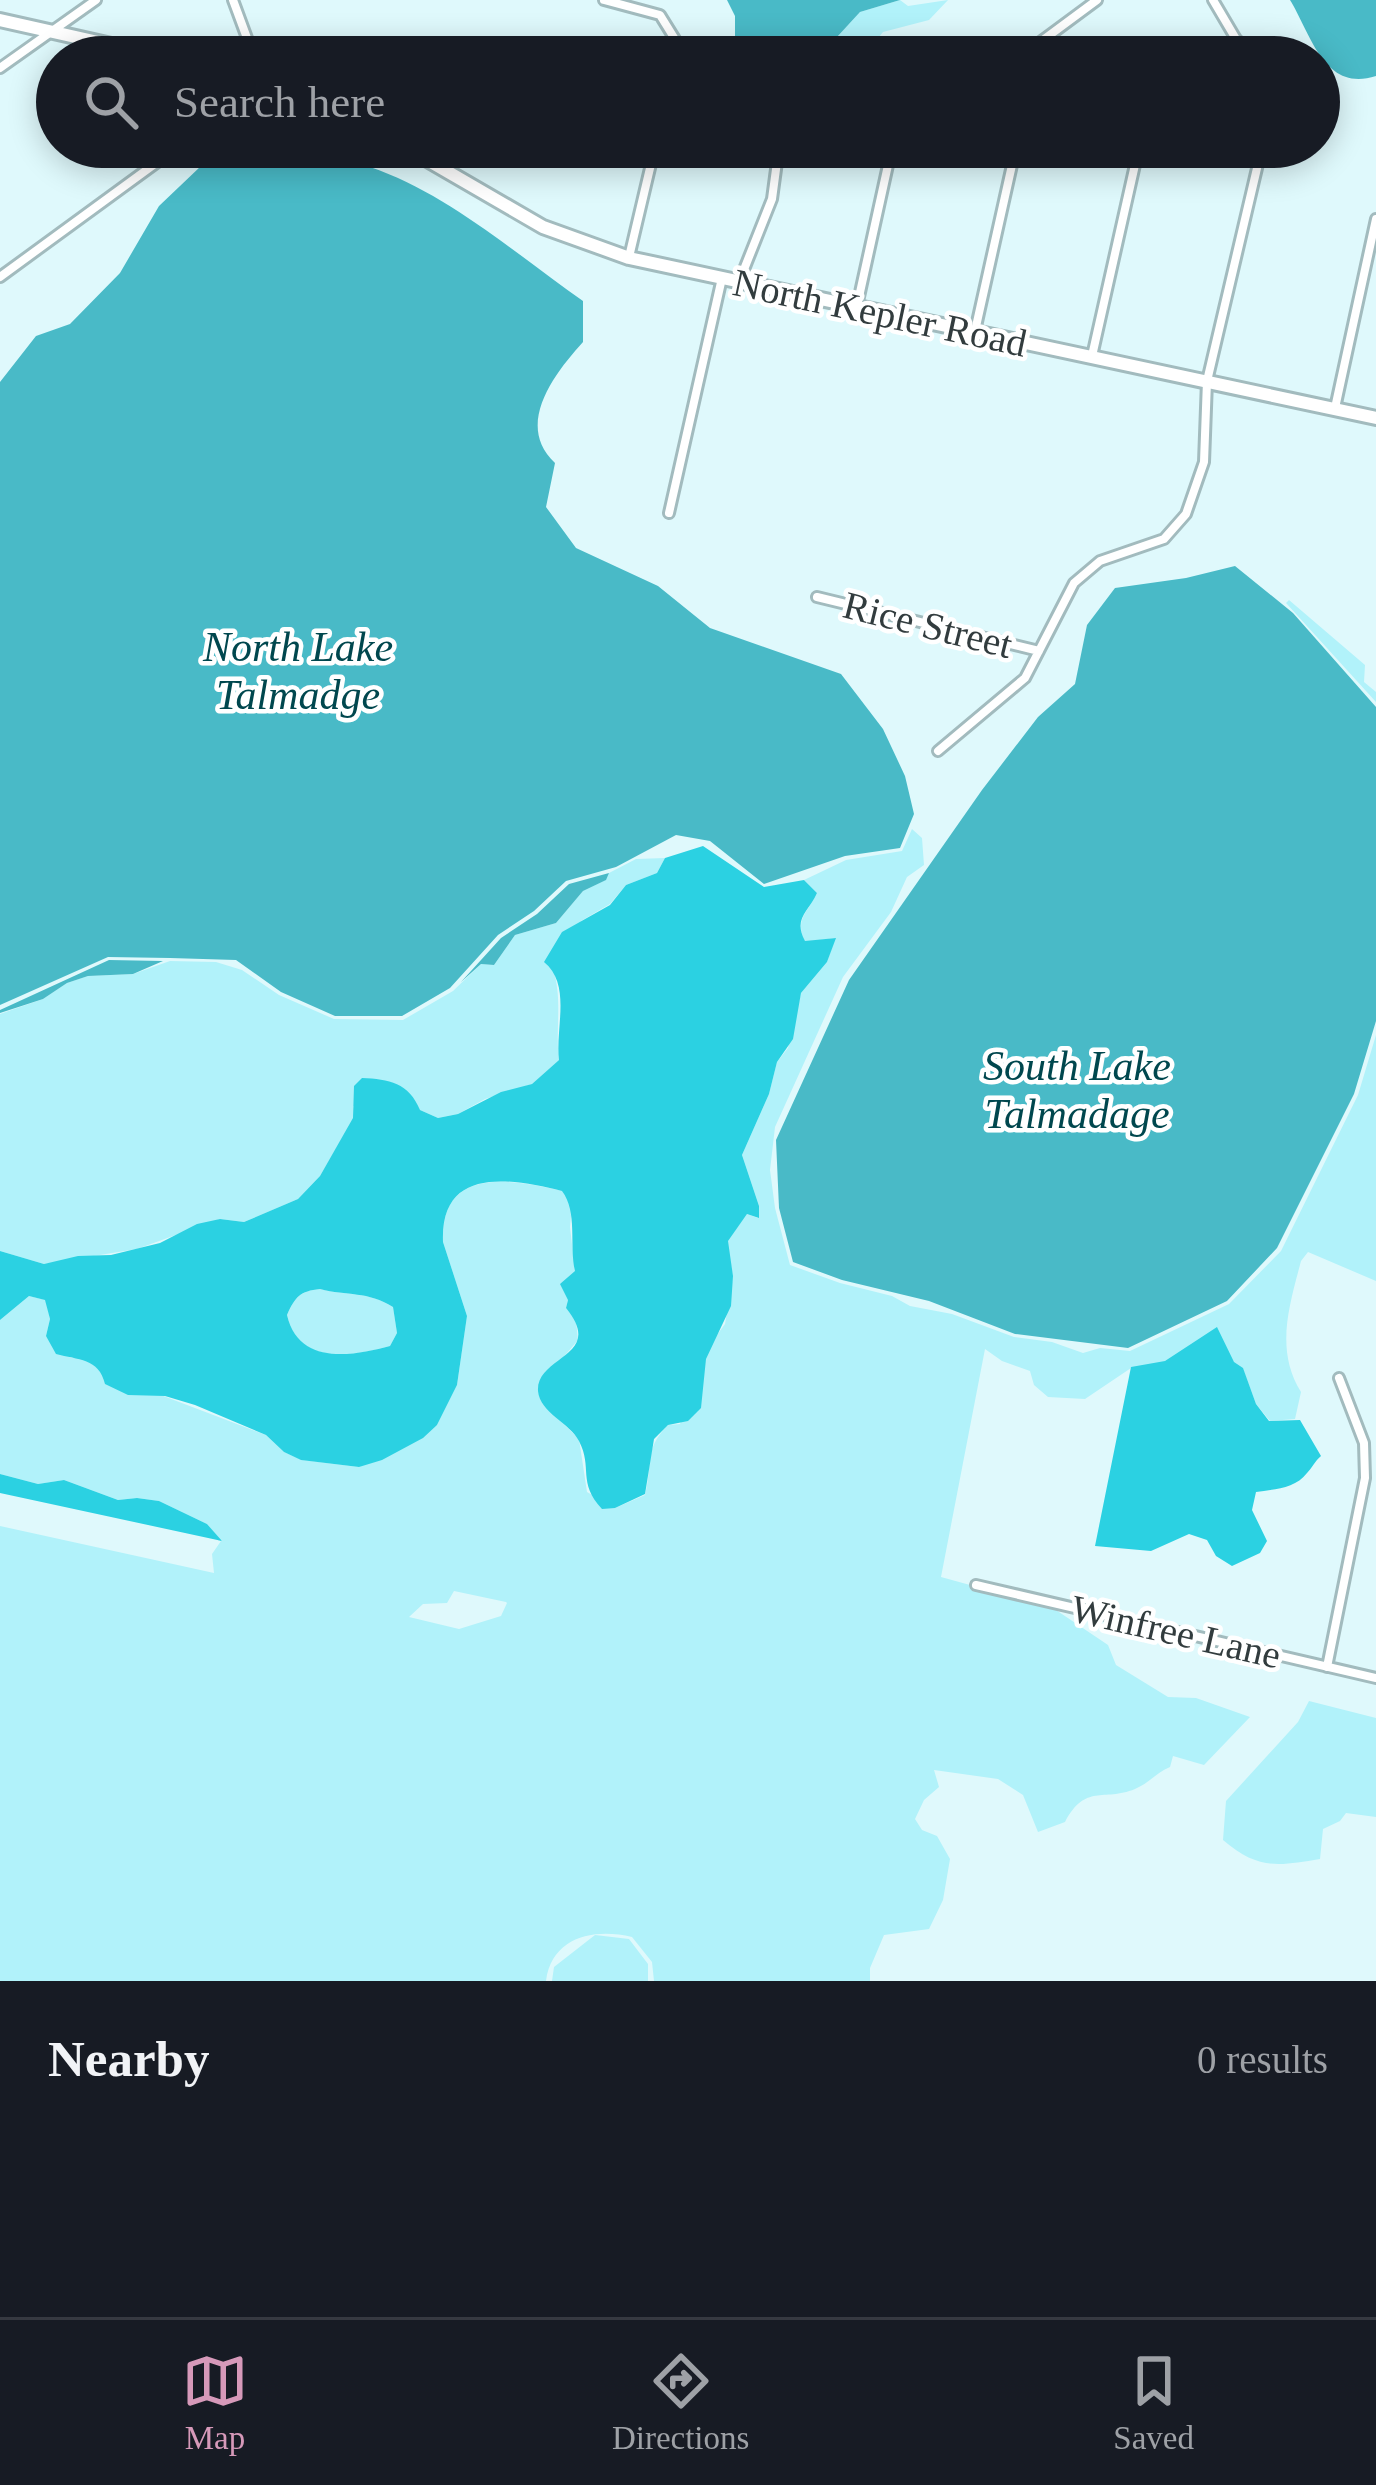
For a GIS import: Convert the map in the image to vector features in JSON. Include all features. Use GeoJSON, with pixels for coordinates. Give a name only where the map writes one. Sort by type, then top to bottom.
{"type":"FeatureCollection","features":[{"type":"Feature","properties":{"kind":"main road"},"geometry":{"type":"LineString","coordinates":[[0,20],[72,36]]}},
{"type":"Feature","properties":{"kind":"main road","name":"North Kepler Road"},"geometry":{"type":"LineString","coordinates":[[441,168],[543,227],[629,258],[1376,418]]}},
{"type":"Feature","properties":{"kind":"street"},"geometry":{"type":"LineString","coordinates":[[43,36],[96,0]]}},
{"type":"Feature","properties":{"kind":"street"},"geometry":{"type":"LineString","coordinates":[[233,0],[246,36]]}},
{"type":"Feature","properties":{"kind":"street"},"geometry":{"type":"LineString","coordinates":[[604,0],[660,15],[673,36]]}},
{"type":"Feature","properties":{"kind":"street"},"geometry":{"type":"LineString","coordinates":[[1048,36],[1097,0]]}},
{"type":"Feature","properties":{"kind":"street"},"geometry":{"type":"LineString","coordinates":[[1213,0],[1236,36]]}},
{"type":"Feature","properties":{"kind":"street"},"geometry":{"type":"LineString","coordinates":[[0,68],[36,41]]}},
{"type":"Feature","properties":{"kind":"street"},"geometry":{"type":"LineString","coordinates":[[0,277],[149,168]]}},
{"type":"Feature","properties":{"kind":"street"},"geometry":{"type":"LineString","coordinates":[[629,258],[650,168]]}},
{"type":"Feature","properties":{"kind":"street"},"geometry":{"type":"LineString","coordinates":[[740,282],[772,199],[776,168]]}},
{"type":"Feature","properties":{"kind":"street"},"geometry":{"type":"LineString","coordinates":[[857,306],[887,168]]}},
{"type":"Feature","properties":{"kind":"street"},"geometry":{"type":"LineString","coordinates":[[974,332],[1011,168]]}},
{"type":"Feature","properties":{"kind":"street"},"geometry":{"type":"LineString","coordinates":[[1092,357],[1134,168]]}},
{"type":"Feature","properties":{"kind":"street"},"geometry":{"type":"LineString","coordinates":[[938,752],[1025,679],[1063,598],[1082,575],[1100,561],[1164,539],[1186,514],[1204,461],[1207,381],[1257,168]]}},
{"type":"Feature","properties":{"kind":"street"},"geometry":{"type":"LineString","coordinates":[[1334,410],[1376,219]]}},
{"type":"Feature","properties":{"kind":"street"},"geometry":{"type":"LineString","coordinates":[[669,513],[722,278]]}},
{"type":"Feature","properties":{"kind":"street","name":"Rice Street"},"geometry":{"type":"LineString","coordinates":[[817,597],[1040,651]]}},
{"type":"Feature","properties":{"kind":"street"},"geometry":{"type":"LineString","coordinates":[[1327,1667],[1365,1478],[1364,1443],[1340,1378]]}},
{"type":"Feature","properties":{"kind":"street","name":"Winfree Lane"},"geometry":{"type":"LineString","coordinates":[[976,1585],[1376,1678]]}},
{"type":"Feature","properties":{"kind":"shaded area"},"geometry":{"type":"Polygon","coordinates":[[[900,0],[908,6],[948,0],[929,20],[879,36],[838,36],[860,12],[900,0]]]}},
{"type":"Feature","properties":{"kind":"shaded area"},"geometry":{"type":"Polygon","coordinates":[[[1289,600],[1365,665],[1364,682],[1376,692],[1376,702],[1286,603],[1289,600]]]}},
{"type":"Feature","properties":{"kind":"shaded area"},"geometry":{"type":"Polygon","coordinates":[[[912,829],[922,838],[924,865],[907,877],[891,912],[843,977],[775,1127],[770,1170],[790,1265],[1014,1337],[1052,1342],[1083,1353],[1100,1348],[1130,1351],[1229,1304],[1281,1251],[1358,1095],[1376,1035],[1376,1281],[1308,1252],[1301,1261],[1286,1344],[1301,1392],[1295,1419],[1270,1421],[1256,1404],[1243,1369],[1234,1363],[1217,1328],[1165,1362],[1131,1368],[1085,1399],[1048,1397],[1034,1385],[1030,1371],[985,1349],[941,1577],[1053,1608],[1108,1645],[1116,1665],[1168,1697],[1196,1698],[1250,1717],[1204,1765],[1173,1756],[1170,1767],[1140,1787],[1088,1798],[1065,1822],[1038,1832],[1023,1795],[998,1779],[934,1770],[939,1787],[924,1800],[915,1819],[922,1830],[937,1836],[950,1859],[943,1900],[929,1929],[884,1935],[870,1968],[870,1981],[654,1981],[652,1962],[632,1937],[604,1934],[566,1945],[550,1966],[546,1981],[0,1981],[0,1526],[214,1573],[212,1554],[221,1541],[207,1524],[159,1501],[118,1500],[64,1480],[38,1484],[0,1474],[0,1320],[29,1296],[46,1300],[50,1319],[46,1336],[71,1358],[85,1358],[103,1373],[266,1435],[284,1452],[302,1460],[359,1467],[437,1425],[457,1385],[467,1316],[443,1242],[445,1217],[453,1200],[466,1189],[501,1182],[563,1191],[572,1205],[575,1271],[566,1308],[576,1320],[578,1340],[562,1359],[544,1405],[579,1439],[587,1492],[615,1508],[645,1495],[655,1442],[668,1425],[680,1424],[711,1343],[725,1324],[733,1277],[727,1241],[747,1214],[758,1218],[759,1206],[742,1155],[769,1094],[777,1062],[788,1048],[801,993],[827,962],[835,938],[805,942],[802,921],[817,893],[804,880],[846,860],[902,851],[912,829]],[[454,1591],[447,1603],[423,1604],[409,1617],[459,1629],[501,1616],[507,1603],[454,1591]]]}},
{"type":"Feature","properties":{"kind":"shaded area"},"geometry":{"type":"Polygon","coordinates":[[[703,846],[764,887],[804,880],[817,893],[801,921],[805,941],[836,938],[827,962],[801,993],[793,1039],[777,1062],[769,1094],[742,1155],[759,1218],[747,1214],[728,1241],[731,1306],[706,1359],[701,1408],[688,1421],[668,1425],[654,1439],[645,1494],[602,1509],[587,1483],[579,1441],[540,1399],[540,1379],[578,1337],[560,1284],[575,1271],[572,1219],[562,1191],[501,1181],[466,1189],[453,1200],[445,1217],[443,1242],[467,1316],[457,1385],[437,1425],[423,1438],[359,1467],[301,1460],[266,1435],[195,1405],[165,1396],[128,1395],[105,1384],[93,1365],[56,1354],[46,1336],[50,1319],[45,1300],[29,1296],[0,1320],[0,1251],[44,1264],[111,1255],[160,1243],[197,1224],[220,1219],[244,1222],[298,1199],[320,1176],[353,1118],[354,1086],[362,1078],[397,1084],[420,1110],[438,1118],[532,1084],[559,1060],[560,995],[553,972],[544,962],[562,932],[610,905],[626,885],[657,873],[665,858],[703,846]],[[320,1289],[303,1293],[287,1315],[303,1343],[315,1350],[344,1354],[390,1346],[397,1333],[393,1307],[366,1296],[320,1289]]]}},
{"type":"Feature","properties":{"kind":"shaded area"},"geometry":{"type":"Polygon","coordinates":[[[665,858],[657,873],[626,885],[610,904],[581,921],[553,969],[559,1060],[532,1084],[438,1118],[420,1110],[353,1106],[354,1118],[320,1176],[298,1199],[244,1222],[220,1219],[137,1249],[44,1264],[0,1251],[0,1014],[88,976],[133,974],[170,961],[216,962],[242,970],[279,995],[334,1019],[403,1020],[453,991],[481,964],[494,965],[515,935],[556,923],[583,891],[609,873],[636,859],[665,858]]]}},
{"type":"Feature","properties":{"kind":"shaded area"},"geometry":{"type":"Polygon","coordinates":[[[320,1289],[366,1296],[393,1307],[397,1333],[390,1346],[329,1354],[303,1343],[287,1315],[299,1296],[320,1289]]]}},
{"type":"Feature","properties":{"kind":"shaded area"},"geometry":{"type":"Polygon","coordinates":[[[1217,1327],[1269,1421],[1300,1420],[1321,1456],[1296,1482],[1256,1492],[1252,1510],[1267,1541],[1260,1553],[1232,1566],[1216,1556],[1207,1540],[1189,1534],[1151,1551],[1095,1546],[1131,1367],[1165,1361],[1217,1327]]]}},
{"type":"Feature","properties":{"kind":"shaded area"},"geometry":{"type":"Polygon","coordinates":[[[0,1474],[38,1484],[64,1480],[118,1500],[159,1501],[207,1524],[222,1541],[0,1493],[0,1474]]]}},
{"type":"Feature","properties":{"kind":"shaded area"},"geometry":{"type":"Polygon","coordinates":[[[1309,1701],[1376,1718],[1376,1817],[1346,1813],[1323,1829],[1320,1859],[1280,1864],[1258,1861],[1223,1840],[1226,1801],[1298,1722],[1309,1701]]]}},
{"type":"Feature","properties":{"kind":"shaded area"},"geometry":{"type":"Polygon","coordinates":[[[595,1935],[629,1939],[648,1964],[648,1981],[552,1981],[554,1967],[595,1935]]]}},
{"type":"Feature","properties":{"kind":"water"},"geometry":{"type":"Polygon","coordinates":[[[727,0],[900,0],[860,12],[838,36],[735,36],[735,16],[727,0]]]}},
{"type":"Feature","properties":{"kind":"water"},"geometry":{"type":"Polygon","coordinates":[[[1290,0],[1376,0],[1376,76],[1344,76],[1340,74],[1340,36],[1309,36],[1290,0]]]}},
{"type":"Feature","properties":{"kind":"water","name":"North Lake Talmadge"},"geometry":{"type":"Polygon","coordinates":[[[199,168],[373,168],[426,192],[480,226],[583,301],[583,342],[551,384],[538,416],[543,448],[555,463],[546,507],[576,548],[658,586],[710,628],[841,674],[883,729],[905,776],[914,814],[900,848],[845,856],[764,884],[710,841],[676,835],[616,867],[566,881],[498,935],[450,988],[402,1016],[335,1016],[281,992],[236,960],[170,958],[108,957],[0,1005],[0,382],[36,336],[70,324],[120,273],[159,206],[199,168]]]}},
{"type":"Feature","properties":{"kind":"water","name":"South Lake Talmadage"},"geometry":{"type":"Polygon","coordinates":[[[1235,566],[1293,613],[1376,707],[1376,1021],[1354,1094],[1277,1248],[1227,1301],[1128,1348],[1015,1334],[929,1301],[842,1280],[793,1262],[779,1208],[776,1140],[849,980],[982,790],[1038,717],[1075,684],[1087,625],[1115,588],[1235,566]]]}},
{"type":"Feature","properties":{"kind":"water"},"geometry":{"type":"Polygon","coordinates":[[[609,873],[606,880],[583,891],[556,923],[515,935],[494,965],[481,964],[461,982],[501,938],[569,884],[609,873]]]}},
{"type":"Feature","properties":{"kind":"water"},"geometry":{"type":"Polygon","coordinates":[[[109,960],[163,961],[133,974],[88,976],[43,999],[0,1013],[0,1010],[109,960]]]}}]}
